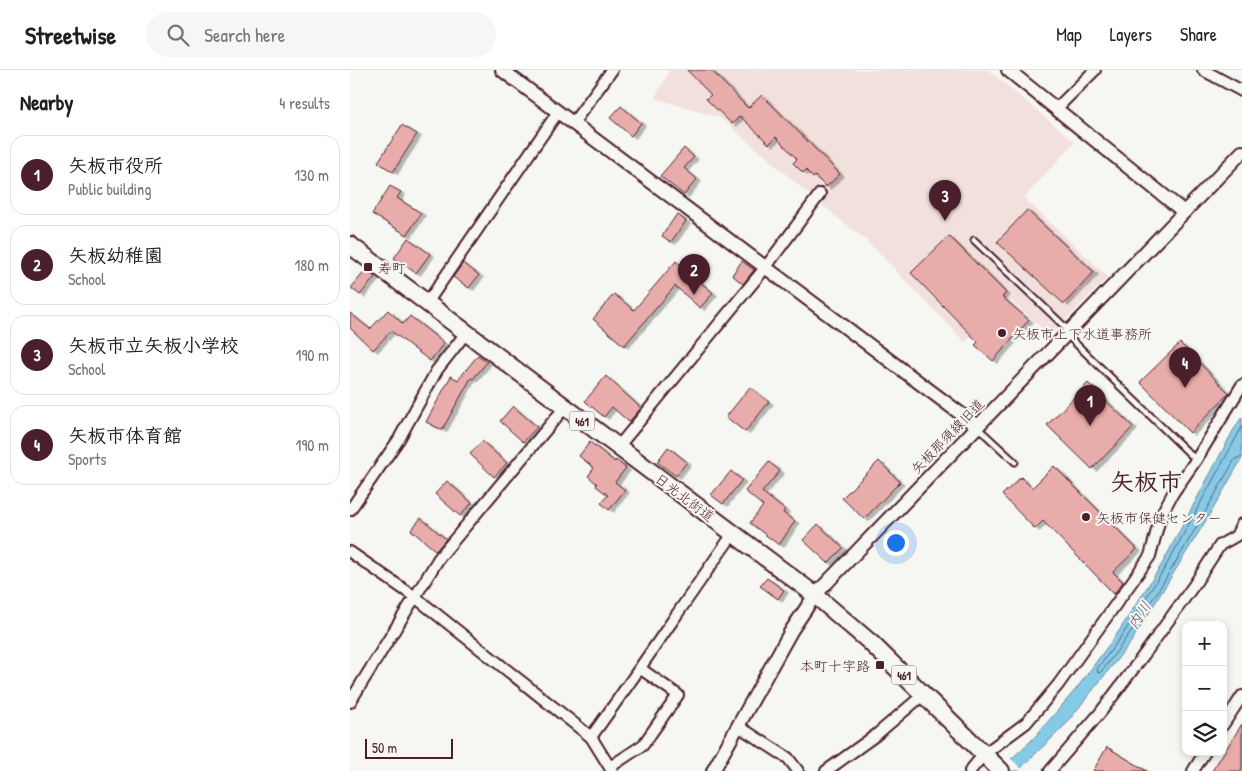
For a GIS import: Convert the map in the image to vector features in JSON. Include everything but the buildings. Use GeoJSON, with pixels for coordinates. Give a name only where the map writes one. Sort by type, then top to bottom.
{"type":"FeatureCollection","features":[{"type":"Feature","properties":{"kind":"highway","name":"日光北街道"},"geometry":{"type":"LineString","coordinates":[[350,245],[816,595],[871,643],[1001,771]]}},
{"type":"Feature","properties":{"kind":"street"},"geometry":{"type":"LineString","coordinates":[[573,123],[612,70]]}},
{"type":"Feature","properties":{"kind":"street"},"geometry":{"type":"LineString","coordinates":[[1008,70],[1184,212]]}},
{"type":"Feature","properties":{"kind":"street"},"geometry":{"type":"LineString","coordinates":[[1056,109],[1095,70]]}},
{"type":"Feature","properties":{"kind":"street"},"geometry":{"type":"LineString","coordinates":[[1202,70],[1242,91]]}},
{"type":"Feature","properties":{"kind":"street"},"geometry":{"type":"LineString","coordinates":[[505,71],[764,268],[977,426]]}},
{"type":"Feature","properties":{"kind":"street"},"geometry":{"type":"LineString","coordinates":[[427,303],[558,112]]}},
{"type":"Feature","properties":{"kind":"street","name":"矢板那須線旧道"},"geometry":{"type":"LineString","coordinates":[[713,771],[791,631],[816,595],[1242,152]]}},
{"type":"Feature","properties":{"kind":"street"},"geometry":{"type":"LineString","coordinates":[[618,448],[764,268],[820,194]]}},
{"type":"Feature","properties":{"kind":"street"},"geometry":{"type":"LineString","coordinates":[[350,510],[399,439],[437,370],[466,333]]}},
{"type":"Feature","properties":{"kind":"street"},"geometry":{"type":"LineString","coordinates":[[970,771],[1026,722],[1058,685],[1150,556],[1161,515],[1173,492],[1196,460],[1242,385]]}},
{"type":"Feature","properties":{"kind":"street"},"geometry":{"type":"LineString","coordinates":[[350,702],[439,558],[565,407]]}},
{"type":"Feature","properties":{"kind":"street"},"geometry":{"type":"LineString","coordinates":[[1050,771],[1100,713],[1194,585],[1220,545],[1236,536],[1242,524]]}},
{"type":"Feature","properties":{"kind":"street"},"geometry":{"type":"LineString","coordinates":[[591,737],[641,669],[678,611],[733,534]]}},
{"type":"Feature","properties":{"kind":"street"},"geometry":{"type":"LineString","coordinates":[[350,552],[415,597],[591,737],[611,769],[643,745],[678,695],[641,669]]}},
{"type":"Feature","properties":{"kind":"street"},"geometry":{"type":"LineString","coordinates":[[826,771],[876,735],[924,694]]}},
{"type":"Feature","properties":{"kind":"street"},"geometry":{"type":"LineString","coordinates":[[1227,719],[1242,696]]}},
{"type":"Feature","properties":{"kind":"street"},"geometry":{"type":"LineString","coordinates":[[738,726],[788,758],[798,771]]}},
{"type":"Feature","properties":{"kind":"street"},"geometry":{"type":"LineString","coordinates":[[1193,771],[1202,756]]}},
{"type":"Feature","properties":{"kind":"lane"},"geometry":{"type":"LineString","coordinates":[[974,240],[1064,326],[1067,335],[1196,460]]}},
{"type":"Feature","properties":{"kind":"lane"},"geometry":{"type":"LineString","coordinates":[[977,426],[1015,462]]}},
{"type":"Feature","properties":{"kind":"shaded area"},"geometry":{"type":"Polygon","coordinates":[[[670,70],[988,70],[1075,142],[1024,198],[1108,277],[1050,336],[1011,300],[965,342],[867,241],[817,201],[721,118],[655,98],[670,70]]]}},
{"type":"Feature","properties":{"kind":"water","name":"内川"},"geometry":{"type":"Polygon","coordinates":[[[1242,417],[1242,458],[1213,509],[1131,642],[1065,725],[1018,771],[998,771],[1033,739],[1077,688],[1119,631],[1162,564],[1242,417]]]}},
{"type":"Feature","properties":{"kind":"pier"},"geometry":{"type":"Polygon","coordinates":[[[1009,757],[1023,770],[995,771],[996,769],[1009,757]]]}},
{"type":"Feature","properties":{"kind":"place","name":"矢板市立矢板小学校"},"geometry":{"type":"Point","coordinates":[945,221]}},
{"type":"Feature","properties":{"kind":"place","name":"寿町"},"geometry":{"type":"Point","coordinates":[368,267]}},
{"type":"Feature","properties":{"kind":"place","name":"矢板幼稚園"},"geometry":{"type":"Point","coordinates":[694,295]}},
{"type":"Feature","properties":{"kind":"place","name":"矢板市上下水道事務所"},"geometry":{"type":"Point","coordinates":[1002,333]}},
{"type":"Feature","properties":{"kind":"place","name":"矢板市体育館"},"geometry":{"type":"Point","coordinates":[1185,388]}},
{"type":"Feature","properties":{"kind":"place","name":"矢板市役所"},"geometry":{"type":"Point","coordinates":[1090,426]}},
{"type":"Feature","properties":{"kind":"place","name":"矢板市保健センター"},"geometry":{"type":"Point","coordinates":[1086,517]}},
{"type":"Feature","properties":{"kind":"place","name":"本町十字路"},"geometry":{"type":"Point","coordinates":[880,665]}},
{"type":"Feature","properties":{"kind":"district","name":"矢板市"},"geometry":{"type":"Point","coordinates":[1146,481]}}]}
